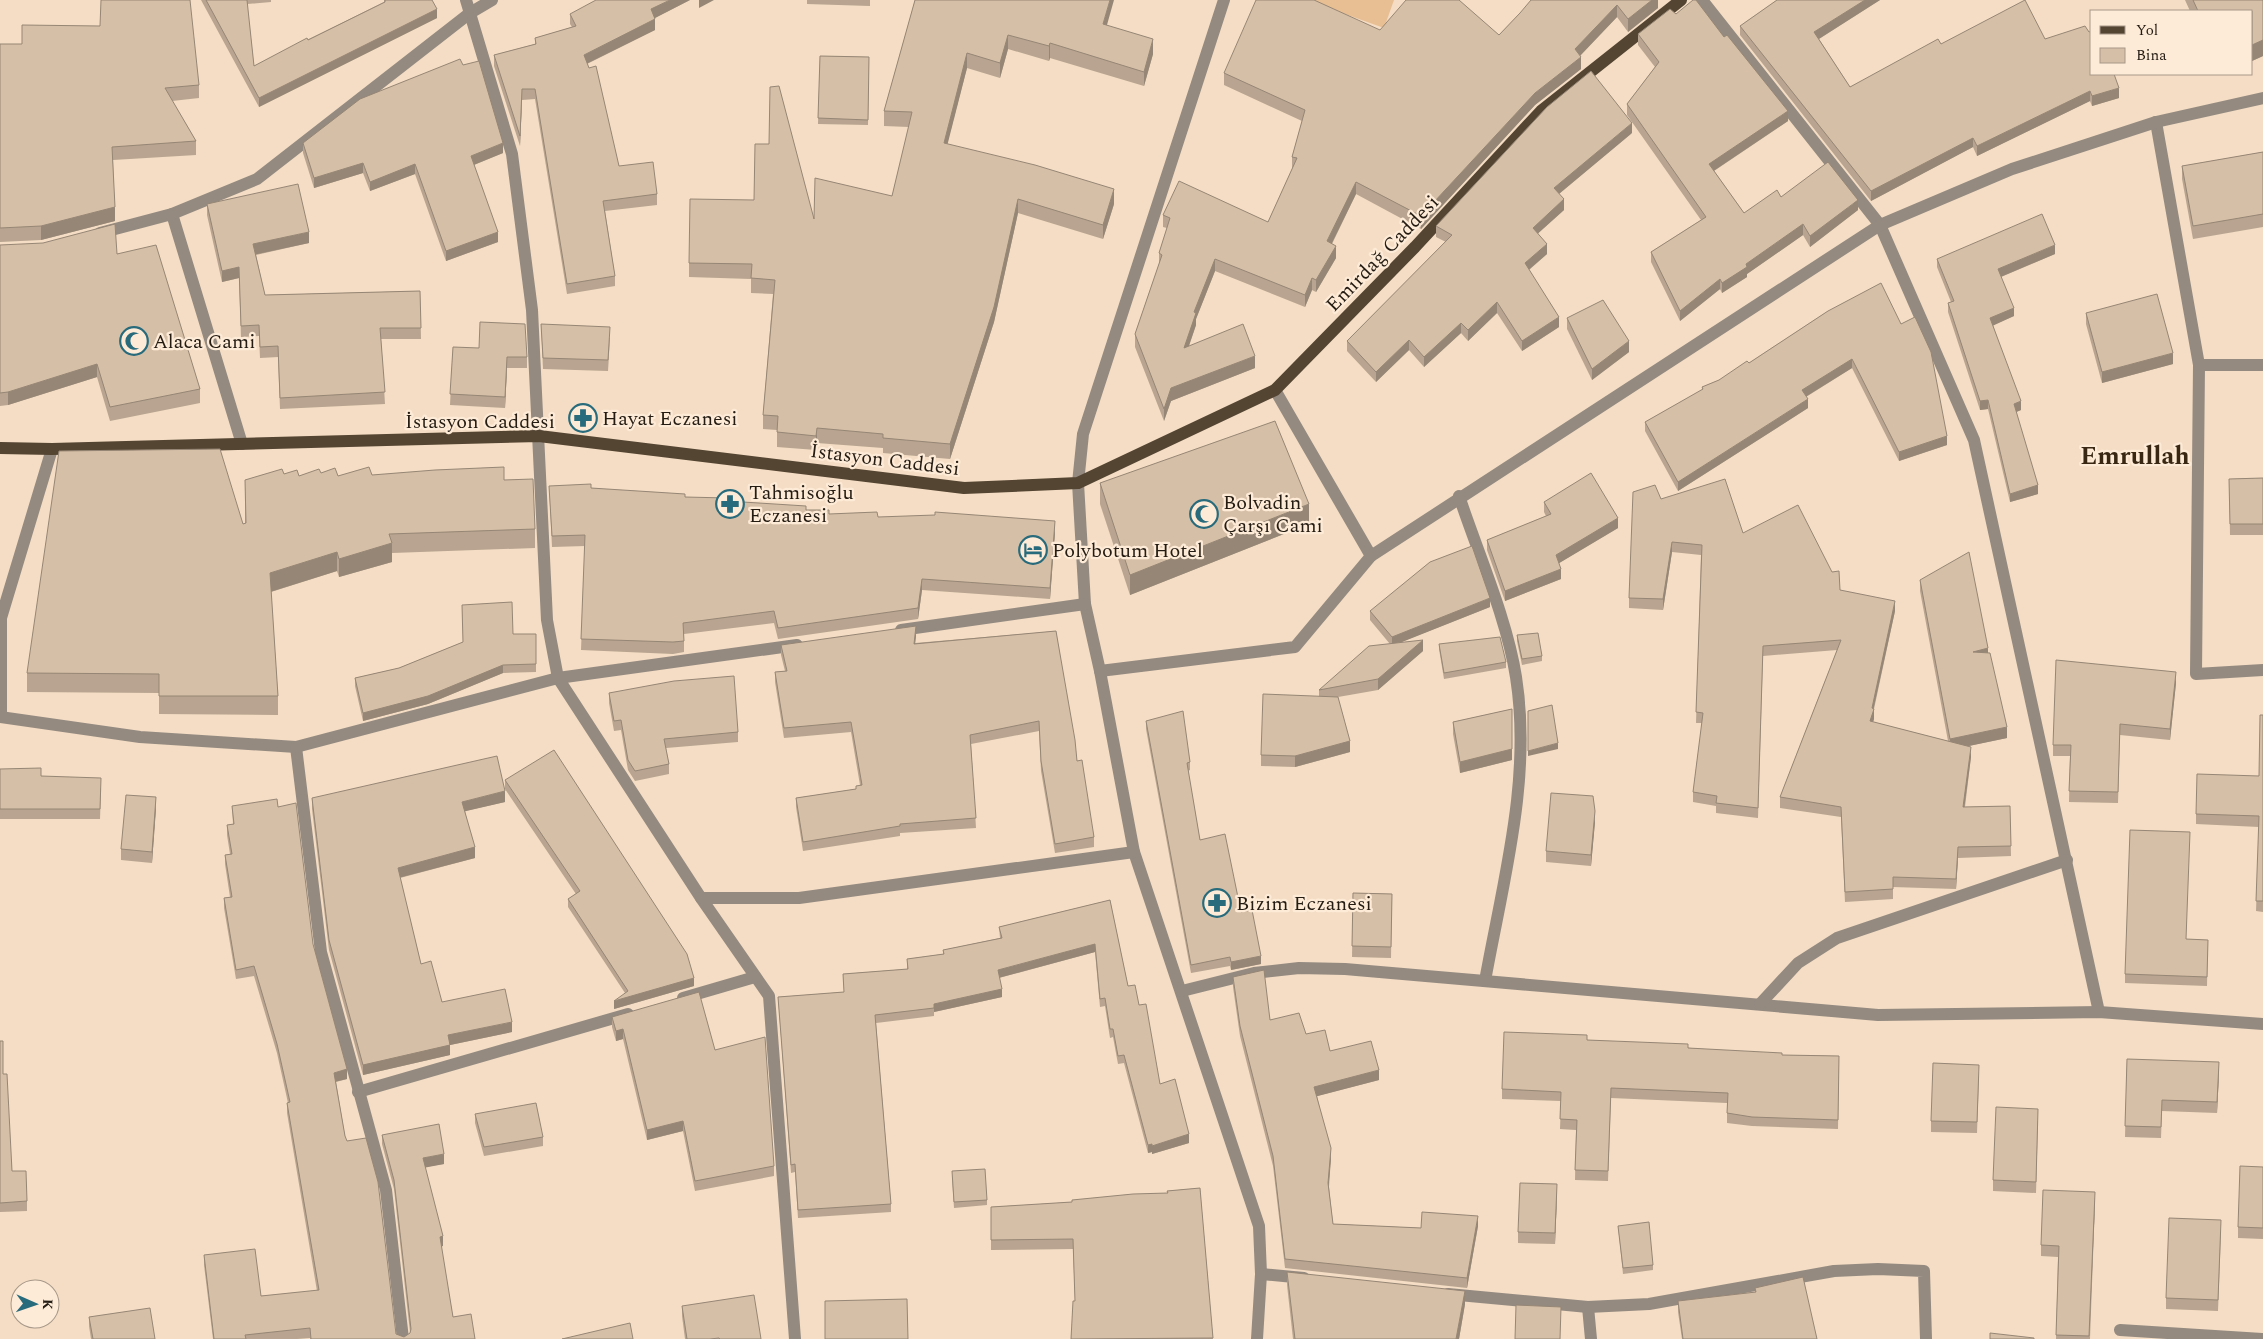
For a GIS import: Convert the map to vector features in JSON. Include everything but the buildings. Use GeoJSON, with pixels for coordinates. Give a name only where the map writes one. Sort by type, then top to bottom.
{"type":"FeatureCollection","features":[{"type":"Feature","properties":{"kind":"main road","name":"Emirdağ Caddesi"},"geometry":{"type":"LineString","coordinates":[[1078,483],[1275,390],[1415,247],[1541,111],[1681,0]]}},
{"type":"Feature","properties":{"kind":"main road","name":"İstasyon Caddesi"},"geometry":{"type":"LineString","coordinates":[[0,448],[52,449],[539,436],[964,488],[1078,483]]}},
{"type":"Feature","properties":{"kind":"street"},"geometry":{"type":"LineString","coordinates":[[466,0],[512,154],[532,310],[547,620],[558,678],[701,898],[769,996],[794,1339]]}},
{"type":"Feature","properties":{"kind":"street"},"geometry":{"type":"LineString","coordinates":[[88,236],[172,214],[256,179],[470,13],[492,0]]}},
{"type":"Feature","properties":{"kind":"street"},"geometry":{"type":"LineString","coordinates":[[1224,0],[1083,434],[1078,483],[1085,604],[1100,671],[1134,852],[1260,1226],[1262,1274],[1258,1339]]}},
{"type":"Feature","properties":{"kind":"street"},"geometry":{"type":"LineString","coordinates":[[1702,0],[1880,225],[1974,440],[2099,1012]]}},
{"type":"Feature","properties":{"kind":"street"},"geometry":{"type":"LineString","coordinates":[[1100,671],[1295,647],[1371,556],[1459,496],[1880,225],[2012,169],[2156,122],[2263,98]]}},
{"type":"Feature","properties":{"kind":"street"},"geometry":{"type":"LineString","coordinates":[[2156,122],[2199,365],[2196,674],[2263,670]]}},
{"type":"Feature","properties":{"kind":"street"},"geometry":{"type":"LineString","coordinates":[[172,214],[242,444]]}},
{"type":"Feature","properties":{"kind":"street"},"geometry":{"type":"LineString","coordinates":[[2199,365],[2263,365]]}},
{"type":"Feature","properties":{"kind":"street"},"geometry":{"type":"LineString","coordinates":[[1275,390],[1371,556]]}},
{"type":"Feature","properties":{"kind":"street"},"geometry":{"type":"LineString","coordinates":[[52,449],[1,618],[0,717],[140,737],[296,747],[558,678],[812,642]]}},
{"type":"Feature","properties":{"kind":"street"},"geometry":{"type":"LineString","coordinates":[[1459,496],[1509,642],[1516,677],[1520,713],[1522,751],[1520,789],[1485,981]]}},
{"type":"Feature","properties":{"kind":"street"},"geometry":{"type":"LineString","coordinates":[[890,632],[1085,604]]}},
{"type":"Feature","properties":{"kind":"street"},"geometry":{"type":"LineString","coordinates":[[296,747],[321,952],[386,1190],[403,1339]]}},
{"type":"Feature","properties":{"kind":"street"},"geometry":{"type":"LineString","coordinates":[[701,898],[798,898],[1134,852]]}},
{"type":"Feature","properties":{"kind":"street"},"geometry":{"type":"LineString","coordinates":[[1760,1004],[1778,982],[1798,963],[1837,938],[2067,860]]}},
{"type":"Feature","properties":{"kind":"street"},"geometry":{"type":"LineString","coordinates":[[1182,991],[1254,973],[1299,968],[1345,969],[1878,1015],[2099,1012],[2263,1024]]}},
{"type":"Feature","properties":{"kind":"street"},"geometry":{"type":"LineString","coordinates":[[672,1002],[755,977]]}},
{"type":"Feature","properties":{"kind":"street"},"geometry":{"type":"LineString","coordinates":[[358,1092],[644,1010]]}},
{"type":"Feature","properties":{"kind":"street"},"geometry":{"type":"LineString","coordinates":[[1436,1293],[1588,1307],[1649,1304],[1834,1271],[1878,1269],[1924,1271],[1926,1339]]}},
{"type":"Feature","properties":{"kind":"street"},"geometry":{"type":"LineString","coordinates":[[1262,1274],[1320,1280]]}},
{"type":"Feature","properties":{"kind":"street"},"geometry":{"type":"LineString","coordinates":[[1588,1307],[1591,1339]]}},
{"type":"Feature","properties":{"kind":"street"},"geometry":{"type":"LineString","coordinates":[[2120,1330],[2262,1339]]}},
{"type":"Feature","properties":{"kind":"shaded area"},"geometry":{"type":"Polygon","coordinates":[[[1306,0],[1394,0],[1384,28],[1306,0]]]}},
{"type":"Feature","properties":{"kind":"place","name":"Alaca Cami"},"geometry":{"type":"Point","coordinates":[134,341]}},
{"type":"Feature","properties":{"kind":"place","name":"Hayat Eczanesi"},"geometry":{"type":"Point","coordinates":[583,418]}},
{"type":"Feature","properties":{"kind":"place","name":"Tahmisoğlu Eczanesi"},"geometry":{"type":"Point","coordinates":[730,504]}},
{"type":"Feature","properties":{"kind":"place","name":"Bolvadin Çarşı Cami"},"geometry":{"type":"Point","coordinates":[1204,514]}},
{"type":"Feature","properties":{"kind":"place","name":"Polybotum Hotel"},"geometry":{"type":"Point","coordinates":[1033,550]}},
{"type":"Feature","properties":{"kind":"place","name":"Bizim Eczanesi"},"geometry":{"type":"Point","coordinates":[1217,903]}},
{"type":"Feature","properties":{"kind":"district","name":"Emrullah"},"geometry":{"type":"Point","coordinates":[2135,455]}}]}
